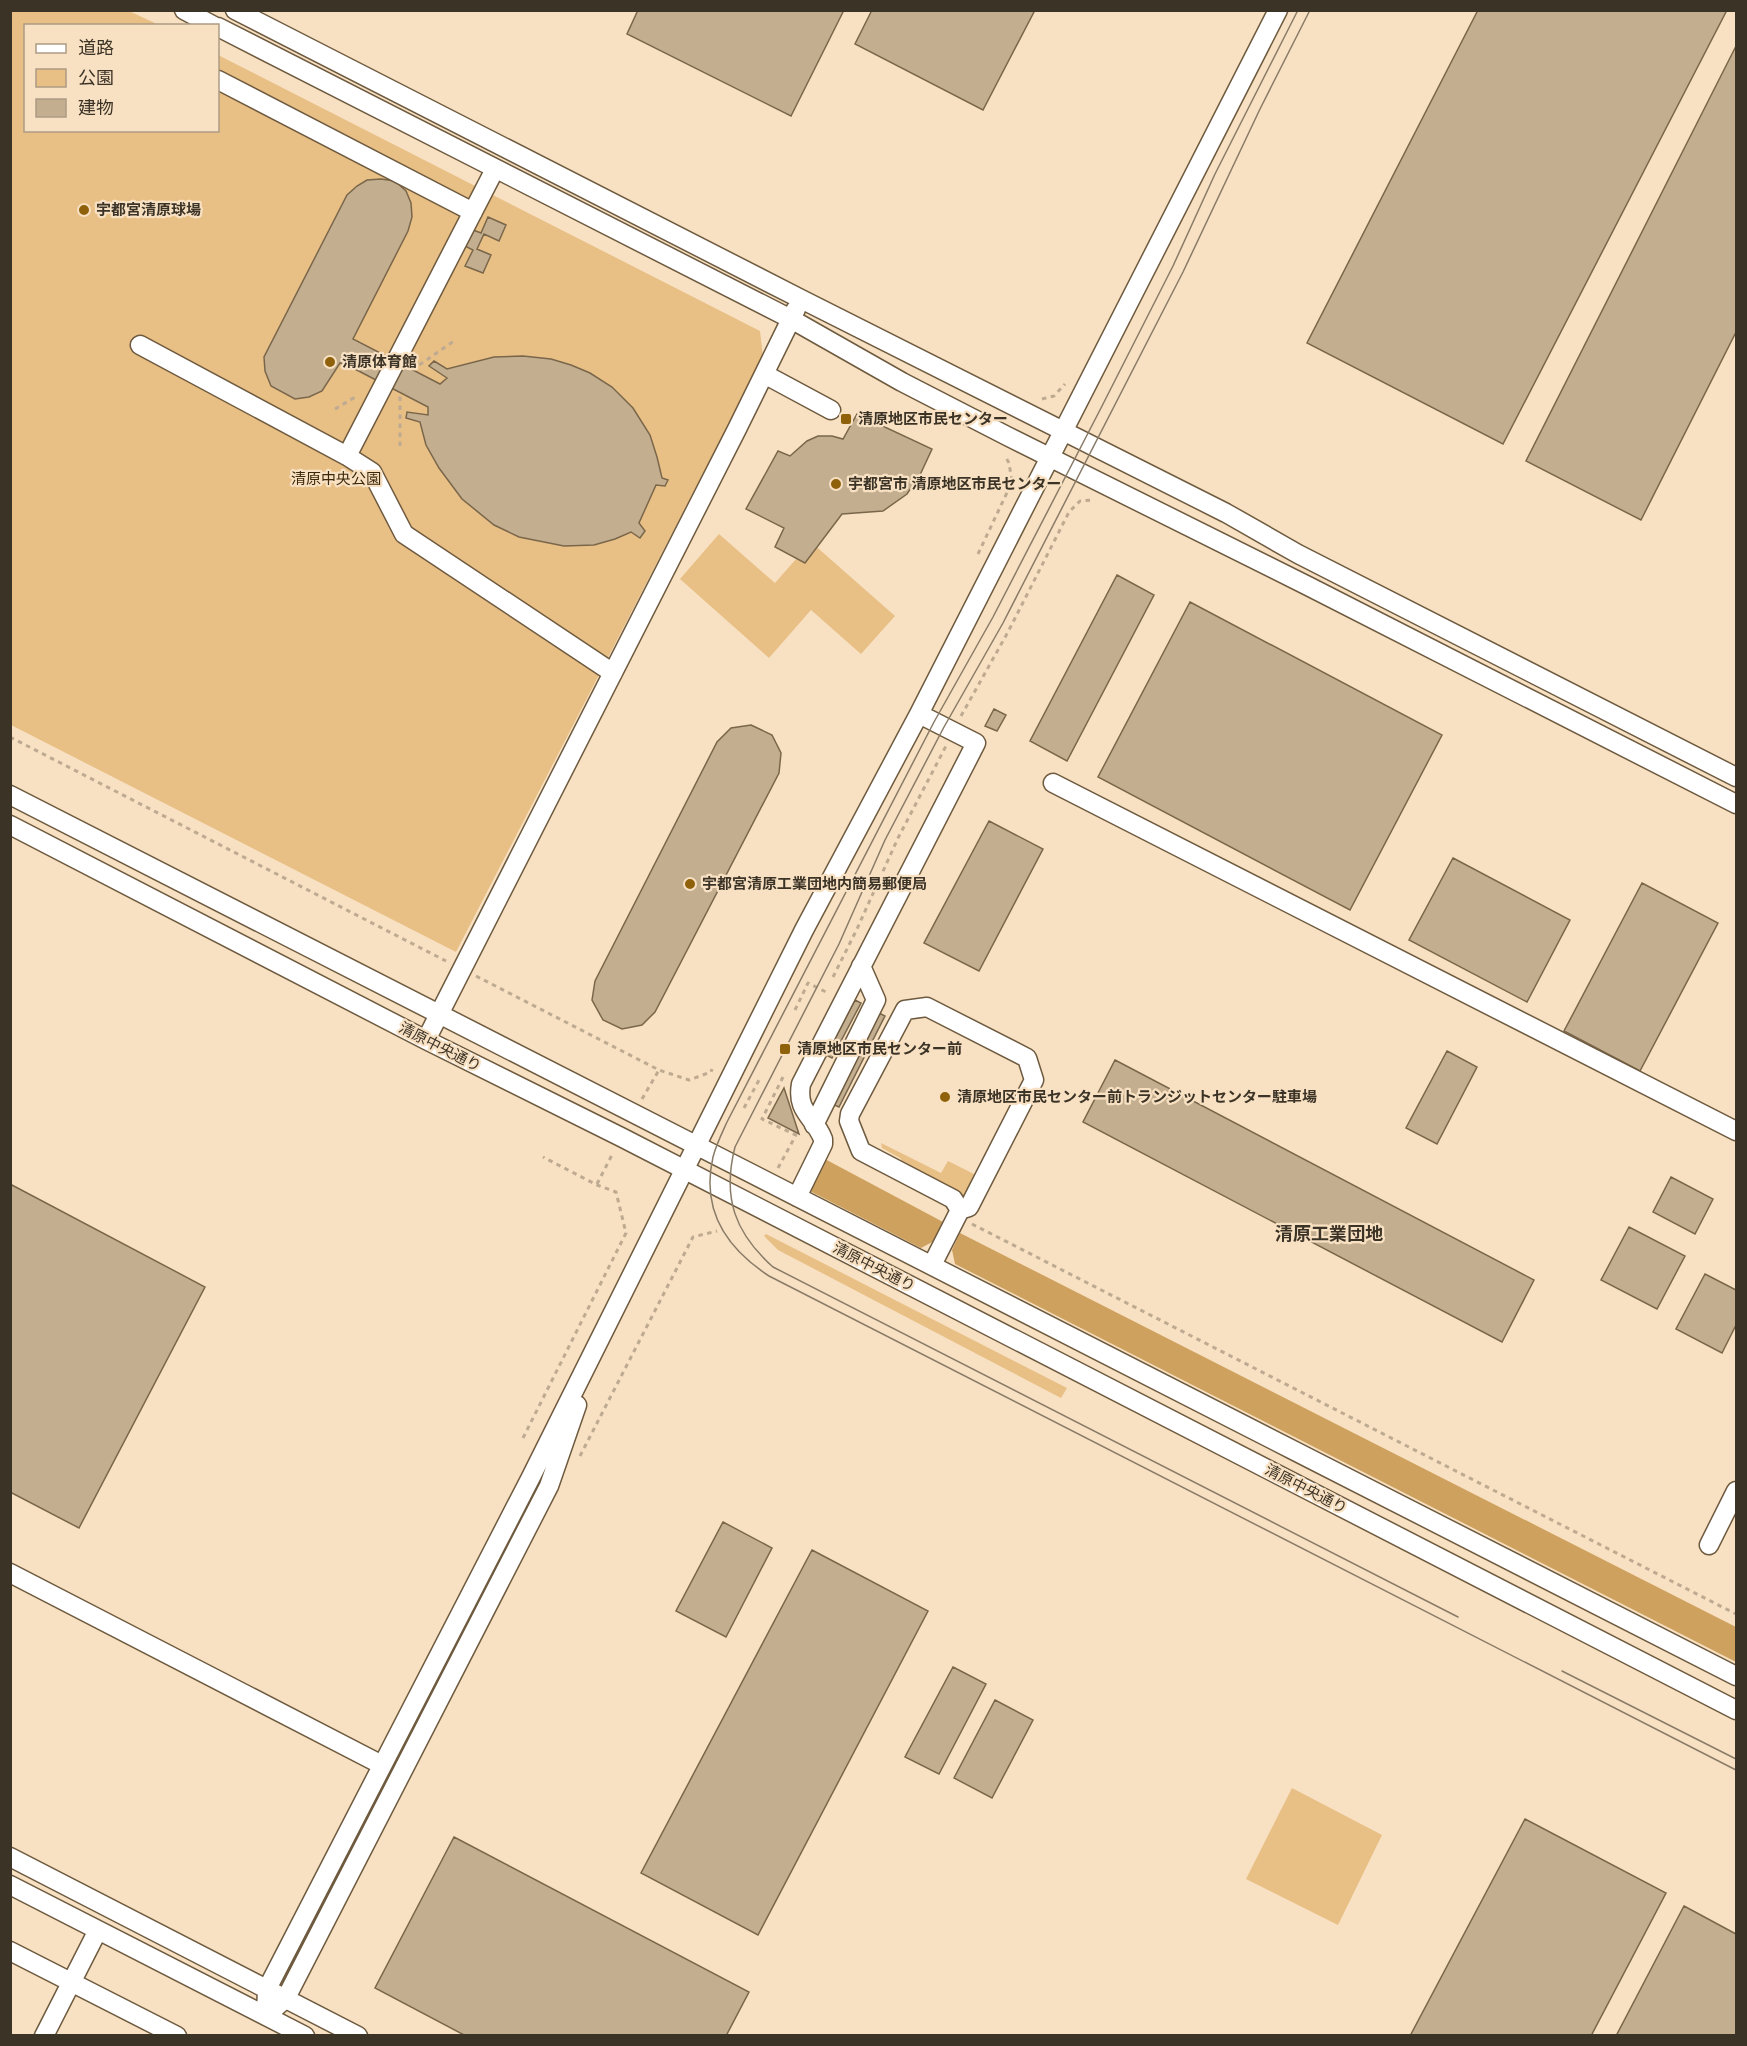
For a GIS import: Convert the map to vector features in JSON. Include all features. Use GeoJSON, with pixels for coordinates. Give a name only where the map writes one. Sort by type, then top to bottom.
{"type":"FeatureCollection","features":[{"type":"Feature","properties":{"kind":"street"},"geometry":{"type":"LineString","coordinates":[[184,10],[212,24]]}},
{"type":"Feature","properties":{"kind":"street"},"geometry":{"type":"LineString","coordinates":[[236,10],[1226,513],[1298,554],[1737,777]]}},
{"type":"Feature","properties":{"kind":"street"},"geometry":{"type":"LineString","coordinates":[[266,2016],[267,1989],[603,1333],[809,920],[919,714],[1278,10]]}},
{"type":"Feature","properties":{"kind":"street"},"geometry":{"type":"LineString","coordinates":[[219,28],[791,319],[902,382],[1050,458],[1319,591],[1737,804]]}},
{"type":"Feature","properties":{"kind":"street"},"geometry":{"type":"LineString","coordinates":[[219,81],[473,212]]}},
{"type":"Feature","properties":{"kind":"street"},"geometry":{"type":"LineString","coordinates":[[347,456],[495,169]]}},
{"type":"Feature","properties":{"kind":"street"},"geometry":{"type":"LineString","coordinates":[[426,1040],[801,299]]}},
{"type":"Feature","properties":{"kind":"street"},"geometry":{"type":"LineString","coordinates":[[140,345],[347,456],[372,472],[404,534],[613,673]]}},
{"type":"Feature","properties":{"kind":"street"},"geometry":{"type":"LineString","coordinates":[[764,374],[831,410]]}},
{"type":"Feature","properties":{"kind":"street"},"geometry":{"type":"LineString","coordinates":[[797,1197],[821,1148],[823,1139],[801,1106],[799,1095],[801,1084],[976,743],[919,714]]}},
{"type":"Feature","properties":{"kind":"street"},"geometry":{"type":"LineString","coordinates":[[1053,783],[1737,1131]]}},
{"type":"Feature","properties":{"kind":"street","name":"清原中央通り"},"geometry":{"type":"LineString","coordinates":[[10,795],[438,1016],[1737,1676]]}},
{"type":"Feature","properties":{"kind":"street","name":"清原中央通り"},"geometry":{"type":"LineString","coordinates":[[10,825],[1737,1710]]}},
{"type":"Feature","properties":{"kind":"street"},"geometry":{"type":"LineString","coordinates":[[814,1125],[876,1000],[861,966]]}},
{"type":"Feature","properties":{"kind":"street"},"geometry":{"type":"LineString","coordinates":[[932,1265],[959,1214],[969,1207],[1034,1080],[1027,1058],[927,1007],[905,1010],[850,1114],[849,1121],[861,1151],[953,1199],[959,1214]]}},
{"type":"Feature","properties":{"kind":"street"},"geometry":{"type":"LineString","coordinates":[[266,2016],[286,1998],[549,1486],[603,1333]]}},
{"type":"Feature","properties":{"kind":"street"},"geometry":{"type":"LineString","coordinates":[[1709,1545],[1737,1491]]}},
{"type":"Feature","properties":{"kind":"street"},"geometry":{"type":"LineString","coordinates":[[10,1573],[382,1766]]}},
{"type":"Feature","properties":{"kind":"street"},"geometry":{"type":"LineString","coordinates":[[10,1857],[358,2036]]}},
{"type":"Feature","properties":{"kind":"street"},"geometry":{"type":"LineString","coordinates":[[10,1885],[304,2036]]}},
{"type":"Feature","properties":{"kind":"street"},"geometry":{"type":"LineString","coordinates":[[44,2036],[98,1930]]}},
{"type":"Feature","properties":{"kind":"street"},"geometry":{"type":"LineString","coordinates":[[10,1951],[177,2036]]}},
{"type":"Feature","properties":{"kind":"path"},"geometry":{"type":"LineString","coordinates":[[412,370],[454,341]]}},
{"type":"Feature","properties":{"kind":"path"},"geometry":{"type":"LineString","coordinates":[[400,394],[400,446]]}},
{"type":"Feature","properties":{"kind":"path"},"geometry":{"type":"LineString","coordinates":[[978,554],[1012,482],[1009,464],[1000,452]]}},
{"type":"Feature","properties":{"kind":"path"},"geometry":{"type":"LineString","coordinates":[[10,737],[659,1070],[689,1080],[711,1072],[717,1062]]}},
{"type":"Feature","properties":{"kind":"path"},"geometry":{"type":"LineString","coordinates":[[795,1010],[808,983],[826,992]]}},
{"type":"Feature","properties":{"kind":"path"},"geometry":{"type":"LineString","coordinates":[[640,1101],[659,1070]]}},
{"type":"Feature","properties":{"kind":"path"},"geometry":{"type":"LineString","coordinates":[[744,1108],[759,1080]]}},
{"type":"Feature","properties":{"kind":"path"},"geometry":{"type":"LineString","coordinates":[[762,1119],[821,1148]]}},
{"type":"Feature","properties":{"kind":"path"},"geometry":{"type":"LineString","coordinates":[[776,1172],[796,1135]]}},
{"type":"Feature","properties":{"kind":"path"},"geometry":{"type":"LineString","coordinates":[[597,1185],[614,1151]]}},
{"type":"Feature","properties":{"kind":"path"},"geometry":{"type":"LineString","coordinates":[[523,1438],[626,1233],[616,1192],[597,1185],[543,1157]]}},
{"type":"Feature","properties":{"kind":"path"},"geometry":{"type":"LineString","coordinates":[[959,1214],[1737,1614]]}},
{"type":"Feature","properties":{"kind":"path"},"geometry":{"type":"LineString","coordinates":[[577,1462],[693,1237],[717,1231]]}},
{"type":"Feature","properties":{"kind":"green space","name":"清原中央公園"},"geometry":{"type":"Polygon","coordinates":[[[10,11],[129,11],[157,24],[24,24],[24,132],[219,132],[219,56],[760,331],[763,357],[456,952],[11,725],[10,11]]]}},
{"type":"Feature","properties":{"kind":"green space"},"geometry":{"type":"Polygon","coordinates":[[[719,534],[775,583],[811,542],[895,616],[861,654],[811,610],[769,658],[680,579],[719,534]]]}},
{"type":"Feature","properties":{"kind":"green space"},"geometry":{"type":"Polygon","coordinates":[[[881,1143],[941,1173],[948,1161],[978,1176],[965,1201],[910,1172],[900,1158],[882,1148],[881,1143]]]}},
{"type":"Feature","properties":{"kind":"green space"},"geometry":{"type":"Polygon","coordinates":[[[766,1234],[1067,1388],[1061,1398],[778,1250],[764,1236],[766,1234]]]}},
{"type":"Feature","properties":{"kind":"green space"},"geometry":{"type":"Polygon","coordinates":[[[1292,1788],[1382,1835],[1338,1925],[1246,1879],[1292,1788]]]}},
{"type":"Feature","properties":{"kind":"shaded area"},"geometry":{"type":"Polygon","coordinates":[[[823,1158],[945,1223],[936,1240],[921,1248],[806,1189],[823,1158]]]}},
{"type":"Feature","properties":{"kind":"shaded area"},"geometry":{"type":"Polygon","coordinates":[[[960,1233],[1736,1627],[1736,1662],[955,1264],[952,1250],[960,1233]]]}},
{"type":"Feature","properties":{"kind":"building"},"geometry":{"type":"Polygon","coordinates":[[[638,10],[844,10],[791,116],[627,34],[638,10]]]}},
{"type":"Feature","properties":{"kind":"building"},"geometry":{"type":"Polygon","coordinates":[[[872,10],[1035,10],[983,110],[855,44],[872,10]]]}},
{"type":"Feature","properties":{"kind":"building"},"geometry":{"type":"Polygon","coordinates":[[[1478,10],[1727,10],[1503,444],[1307,343],[1478,10]]]}},
{"type":"Feature","properties":{"kind":"building"},"geometry":{"type":"Polygon","coordinates":[[[1736,46],[1736,332],[1641,520],[1526,461],[1736,46]]]}},
{"type":"Feature","properties":{"kind":"building","name":"清原体育館"},"geometry":{"type":"Polygon","coordinates":[[[367,180],[395,181],[406,191],[411,203],[412,217],[408,231],[353,339],[440,384],[447,378],[429,366],[434,361],[447,369],[494,357],[523,356],[551,359],[571,365],[590,373],[612,387],[633,408],[650,435],[662,478],[668,480],[665,486],[656,485],[639,523],[645,531],[640,538],[631,532],[594,545],[564,546],[519,537],[494,525],[462,499],[439,468],[426,445],[420,422],[406,418],[407,412],[428,415],[428,407],[351,367],[340,363],[322,391],[309,397],[295,399],[271,386],[265,371],[264,357],[347,195],[367,180]]]}},
{"type":"Feature","properties":{"kind":"building"},"geometry":{"type":"Polygon","coordinates":[[[488,217],[506,225],[499,241],[484,234],[477,249],[491,255],[483,273],[465,266],[473,250],[461,244],[468,228],[481,233],[488,217]]]}},
{"type":"Feature","properties":{"kind":"building","name":"宇都宮市 清原地区市民センター"},"geometry":{"type":"Polygon","coordinates":[[[857,414],[932,449],[920,475],[907,494],[883,511],[842,514],[805,563],[775,547],[784,528],[746,509],[778,451],[790,456],[807,441],[818,436],[843,439],[857,414]]]}},
{"type":"Feature","properties":{"kind":"building"},"geometry":{"type":"Polygon","coordinates":[[[1117,575],[1154,595],[1067,761],[1030,741],[1117,575]]]}},
{"type":"Feature","properties":{"kind":"building"},"geometry":{"type":"Polygon","coordinates":[[[1190,602],[1442,735],[1350,910],[1098,777],[1190,602]]]}},
{"type":"Feature","properties":{"kind":"building"},"geometry":{"type":"Polygon","coordinates":[[[994,709],[1006,715],[997,731],[985,726],[994,709]]]}},
{"type":"Feature","properties":{"kind":"building"},"geometry":{"type":"Polygon","coordinates":[[[751,725],[772,735],[781,753],[779,773],[655,1012],[642,1025],[622,1029],[603,1020],[592,1000],[595,981],[717,742],[731,728],[751,725]]]}},
{"type":"Feature","properties":{"kind":"building"},"geometry":{"type":"Polygon","coordinates":[[[989,821],[1043,849],[979,971],[924,943],[989,821]]]}},
{"type":"Feature","properties":{"kind":"building"},"geometry":{"type":"Polygon","coordinates":[[[1453,858],[1570,920],[1527,1002],[1409,940],[1453,858]]]}},
{"type":"Feature","properties":{"kind":"building"},"geometry":{"type":"Polygon","coordinates":[[[1642,883],[1718,923],[1640,1071],[1564,1031],[1642,883]]]}},
{"type":"Feature","properties":{"kind":"building"},"geometry":{"type":"Polygon","coordinates":[[[855,1000],[861,1003],[832,1058],[826,1055],[855,1000]]]}},
{"type":"Feature","properties":{"kind":"building"},"geometry":{"type":"Polygon","coordinates":[[[879,1013],[885,1016],[839,1107],[832,1104],[879,1013]]]}},
{"type":"Feature","properties":{"kind":"building"},"geometry":{"type":"Polygon","coordinates":[[[1447,1051],[1477,1067],[1437,1144],[1406,1128],[1447,1051]]]}},
{"type":"Feature","properties":{"kind":"building"},"geometry":{"type":"Polygon","coordinates":[[[1115,1060],[1534,1280],[1502,1342],[1083,1122],[1115,1060]]]}},
{"type":"Feature","properties":{"kind":"building"},"geometry":{"type":"Polygon","coordinates":[[[784,1088],[799,1134],[768,1118],[784,1088]]]}},
{"type":"Feature","properties":{"kind":"building"},"geometry":{"type":"Polygon","coordinates":[[[1671,1177],[1713,1199],[1695,1234],[1653,1212],[1671,1177]]]}},
{"type":"Feature","properties":{"kind":"building"},"geometry":{"type":"Polygon","coordinates":[[[10,1184],[205,1287],[79,1528],[10,1492],[10,1184]]]}},
{"type":"Feature","properties":{"kind":"building"},"geometry":{"type":"Polygon","coordinates":[[[1629,1227],[1685,1256],[1657,1309],[1601,1280],[1629,1227]]]}},
{"type":"Feature","properties":{"kind":"building"},"geometry":{"type":"Polygon","coordinates":[[[1705,1274],[1736,1290],[1736,1325],[1722,1353],[1676,1329],[1705,1274]]]}},
{"type":"Feature","properties":{"kind":"building"},"geometry":{"type":"Polygon","coordinates":[[[723,1522],[772,1548],[726,1637],[676,1611],[723,1522]]]}},
{"type":"Feature","properties":{"kind":"building"},"geometry":{"type":"Polygon","coordinates":[[[812,1550],[928,1611],[758,1935],[641,1873],[812,1550]]]}},
{"type":"Feature","properties":{"kind":"building"},"geometry":{"type":"Polygon","coordinates":[[[953,1667],[986,1684],[939,1774],[905,1757],[953,1667]]]}},
{"type":"Feature","properties":{"kind":"building"},"geometry":{"type":"Polygon","coordinates":[[[995,1700],[1033,1720],[992,1798],[954,1778],[995,1700]]]}},
{"type":"Feature","properties":{"kind":"building"},"geometry":{"type":"Polygon","coordinates":[[[1525,1819],[1666,1893],[1591,2036],[1410,2036],[1525,1819]]]}},
{"type":"Feature","properties":{"kind":"building"},"geometry":{"type":"Polygon","coordinates":[[[454,1837],[749,1992],[726,2036],[466,2036],[375,1988],[454,1837]]]}},
{"type":"Feature","properties":{"kind":"building"},"geometry":{"type":"Polygon","coordinates":[[[1684,1906],[1736,1934],[1736,2036],[1616,2036],[1684,1906]]]}},
{"type":"Feature","properties":{"kind":"tram line"},"geometry":{"type":"LineString","coordinates":[[1298,10],[1101,408],[993,617],[934,722],[727,1122],[714,1153],[710,1176],[714,1210],[729,1240],[740,1253],[769,1276],[1736,1770]]}},
{"type":"Feature","properties":{"kind":"tram line"},"geometry":{"type":"LineString","coordinates":[[1310,10],[1260,109],[1183,272],[1003,623],[944,727],[885,840],[839,944],[735,1147],[731,1165],[731,1198],[741,1228],[749,1241],[773,1267],[1458,1617]]}},
{"type":"Feature","properties":{"kind":"tram line"},"geometry":{"type":"LineString","coordinates":[[1562,1671],[1736,1759]]}},
{"type":"Feature","properties":{"kind":"place","name":"宇都宮清原球場"},"geometry":{"type":"Point","coordinates":[84,210]}},
{"type":"Feature","properties":{"kind":"place","name":"清原体育館"},"geometry":{"type":"Point","coordinates":[330,362]}},
{"type":"Feature","properties":{"kind":"place","name":"清原地区市民センター"},"geometry":{"type":"Point","coordinates":[846,419]}},
{"type":"Feature","properties":{"kind":"place","name":"宇都宮市 清原地区市民センター"},"geometry":{"type":"Point","coordinates":[836,484]}},
{"type":"Feature","properties":{"kind":"place","name":"宇都宮清原工業団地内簡易郵便局"},"geometry":{"type":"Point","coordinates":[690,884]}},
{"type":"Feature","properties":{"kind":"place","name":"清原地区市民センター前"},"geometry":{"type":"Point","coordinates":[785,1049]}},
{"type":"Feature","properties":{"kind":"place","name":"清原地区市民センター前トランジットセンター駐車場"},"geometry":{"type":"Point","coordinates":[945,1097]}},
{"type":"Feature","properties":{"kind":"district","name":"清原工業団地"},"geometry":{"type":"Point","coordinates":[1329,1234]}}]}
